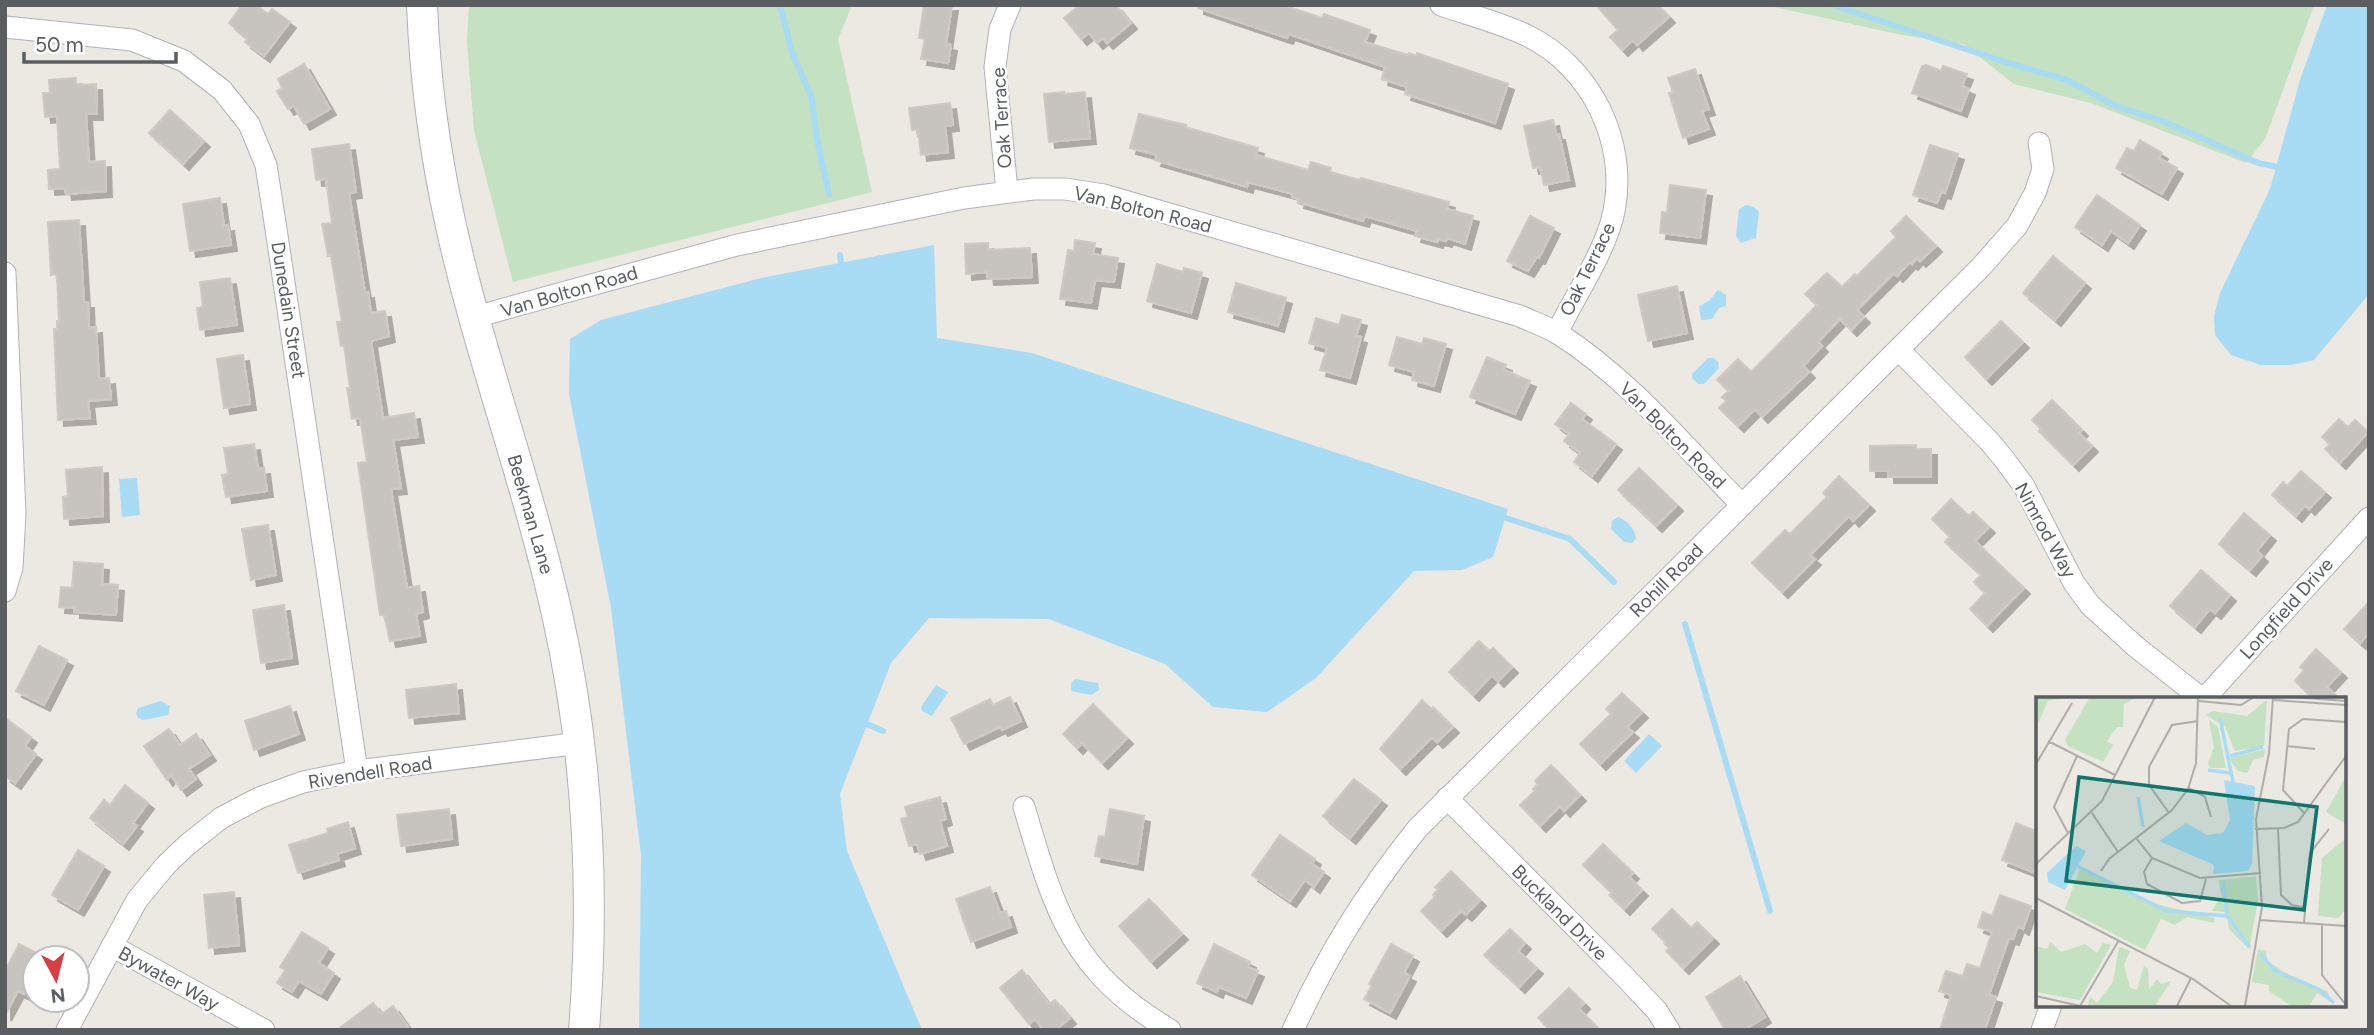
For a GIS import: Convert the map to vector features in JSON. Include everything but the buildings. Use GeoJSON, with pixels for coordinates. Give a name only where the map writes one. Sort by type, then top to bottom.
{"type":"FeatureCollection","features":[{"type":"Feature","properties":{"kind":"street","name":"Beekman Lane"},"geometry":{"type":"LineString","coordinates":[[422,5],[423,41],[440,172],[451,227],[543,554],[566,658],[580,743],[589,841],[590,906],[584,1030]]}},
{"type":"Feature","properties":{"kind":"street","name":"Oak Terrace"},"geometry":{"type":"LineString","coordinates":[[1007,191],[995,66],[1000,29],[1010,5]]}},
{"type":"Feature","properties":{"kind":"street","name":"Oak Terrace"},"geometry":{"type":"LineString","coordinates":[[1441,5],[1528,36],[1552,51],[1573,69],[1604,116],[1613,144],[1617,182],[1614,212],[1601,247],[1556,332]]}},
{"type":"Feature","properties":{"kind":"street","name":"Dunedain Street"},"geometry":{"type":"LineString","coordinates":[[5,27],[132,40],[184,61],[222,90],[249,124],[265,165],[270,191],[357,771]]}},
{"type":"Feature","properties":{"kind":"street","name":"Rohill Road"},"geometry":{"type":"LineString","coordinates":[[1293,1030],[1320,972],[1347,925],[1382,873],[1447,798],[1899,350],[1981,267],[2017,226],[2035,193],[2043,169],[2039,143]]}},
{"type":"Feature","properties":{"kind":"street","name":"Van Bolton Road"},"geometry":{"type":"LineString","coordinates":[[475,317],[737,245],[850,220],[1007,191],[1065,189],[1104,195],[1520,316],[1556,332],[1598,361],[1624,385],[1742,505]]}},
{"type":"Feature","properties":{"kind":"street"},"geometry":{"type":"LineString","coordinates":[[5,273],[15,514],[12,568],[5,591]]}},
{"type":"Feature","properties":{"kind":"street","name":"Nimrod Way"},"geometry":{"type":"LineString","coordinates":[[1899,350],[2004,459],[2024,486],[2074,583],[2090,605],[2200,697]]}},
{"type":"Feature","properties":{"kind":"street","name":"Longfield Drive"},"geometry":{"type":"LineString","coordinates":[[2205,697],[2369,518]]}},
{"type":"Feature","properties":{"kind":"street","name":"Rivendell Road"},"geometry":{"type":"LineString","coordinates":[[67,1030],[137,900],[166,865],[221,818],[258,798],[303,782],[357,771],[580,743]]}},
{"type":"Feature","properties":{"kind":"street","name":"Buckland Drive"},"geometry":{"type":"LineString","coordinates":[[1447,798],[1629,981],[1657,1011],[1669,1030]]}},
{"type":"Feature","properties":{"kind":"street"},"geometry":{"type":"LineString","coordinates":[[1024,807],[1058,913],[1083,956],[1113,991],[1170,1030]]}},
{"type":"Feature","properties":{"kind":"street","name":"Bywater Way"},"geometry":{"type":"LineString","coordinates":[[112,946],[264,1030]]}},
{"type":"Feature","properties":{"kind":"street"},"geometry":{"type":"LineString","coordinates":[[2042,1030],[2050,1007]]}},
{"type":"Feature","properties":{"kind":"green space"},"geometry":{"type":"Polygon","coordinates":[[[469,5],[852,5],[838,39],[872,192],[513,282],[474,131],[467,41],[469,5]]]}},
{"type":"Feature","properties":{"kind":"green space"},"geometry":{"type":"Polygon","coordinates":[[[1765,5],[2314,5],[2265,139],[2246,163],[2091,103],[2014,84],[1963,44],[1902,35],[1765,5]]]}},
{"type":"Feature","properties":{"kind":"water"},"geometry":{"type":"Polygon","coordinates":[[[2327,5],[2369,5],[2369,294],[2314,360],[2291,365],[2261,365],[2231,355],[2215,335],[2214,316],[2220,293],[2270,189],[2300,80],[2327,5]]]}},
{"type":"Feature","properties":{"kind":"water"},"geometry":{"type":"Polygon","coordinates":[[[1746,205],[1759,212],[1756,238],[1741,243],[1736,236],[1739,209],[1746,205]]]}},
{"type":"Feature","properties":{"kind":"water"},"geometry":{"type":"Polygon","coordinates":[[[934,245],[937,338],[1032,353],[1508,509],[1493,557],[1462,570],[1414,571],[1316,678],[1267,712],[1213,707],[1165,664],[1049,619],[929,618],[891,663],[840,794],[847,851],[922,1030],[639,1030],[641,855],[611,608],[569,394],[570,339],[601,320],[761,278],[934,245]]]}},
{"type":"Feature","properties":{"kind":"water"},"geometry":{"type":"Polygon","coordinates":[[[1718,290],[1726,295],[1726,306],[1719,308],[1712,319],[1701,320],[1699,306],[1709,301],[1718,290]]]}},
{"type":"Feature","properties":{"kind":"water"},"geometry":{"type":"Polygon","coordinates":[[[1708,358],[1714,358],[1719,368],[1704,384],[1698,384],[1692,374],[1708,358]]]}},
{"type":"Feature","properties":{"kind":"water"},"geometry":{"type":"Polygon","coordinates":[[[137,478],[140,515],[122,517],[119,479],[137,478]]]}},
{"type":"Feature","properties":{"kind":"water"},"geometry":{"type":"Polygon","coordinates":[[[1618,517],[1627,522],[1634,532],[1636,538],[1632,543],[1624,542],[1611,529],[1612,521],[1618,517]]]}},
{"type":"Feature","properties":{"kind":"water"},"geometry":{"type":"Polygon","coordinates":[[[1075,679],[1098,683],[1099,690],[1091,695],[1071,691],[1071,684],[1075,679]]]}},
{"type":"Feature","properties":{"kind":"water"},"geometry":{"type":"Polygon","coordinates":[[[936,685],[948,692],[932,716],[922,711],[921,707],[936,685]]]}},
{"type":"Feature","properties":{"kind":"water"},"geometry":{"type":"Polygon","coordinates":[[[161,701],[170,706],[168,715],[143,720],[138,718],[138,708],[161,701]]]}},
{"type":"Feature","properties":{"kind":"water"},"geometry":{"type":"Polygon","coordinates":[[[1649,734],[1662,746],[1636,773],[1624,761],[1649,734]]]}},
{"type":"Feature","properties":{"kind":"waterway"},"geometry":{"type":"LineString","coordinates":[[780,5],[792,52],[812,99],[829,195]]}},
{"type":"Feature","properties":{"kind":"waterway"},"geometry":{"type":"LineString","coordinates":[[1832,5],[2067,80],[2116,106],[2163,121],[2258,163],[2283,166]]}},
{"type":"Feature","properties":{"kind":"waterway"},"geometry":{"type":"LineString","coordinates":[[840,255],[842,269]]}},
{"type":"Feature","properties":{"kind":"waterway"},"geometry":{"type":"LineString","coordinates":[[1497,515],[1570,539],[1614,582]]}},
{"type":"Feature","properties":{"kind":"waterway"},"geometry":{"type":"LineString","coordinates":[[1685,624],[1770,911]]}},
{"type":"Feature","properties":{"kind":"waterway"},"geometry":{"type":"LineString","coordinates":[[862,722],[883,731]]}}]}
